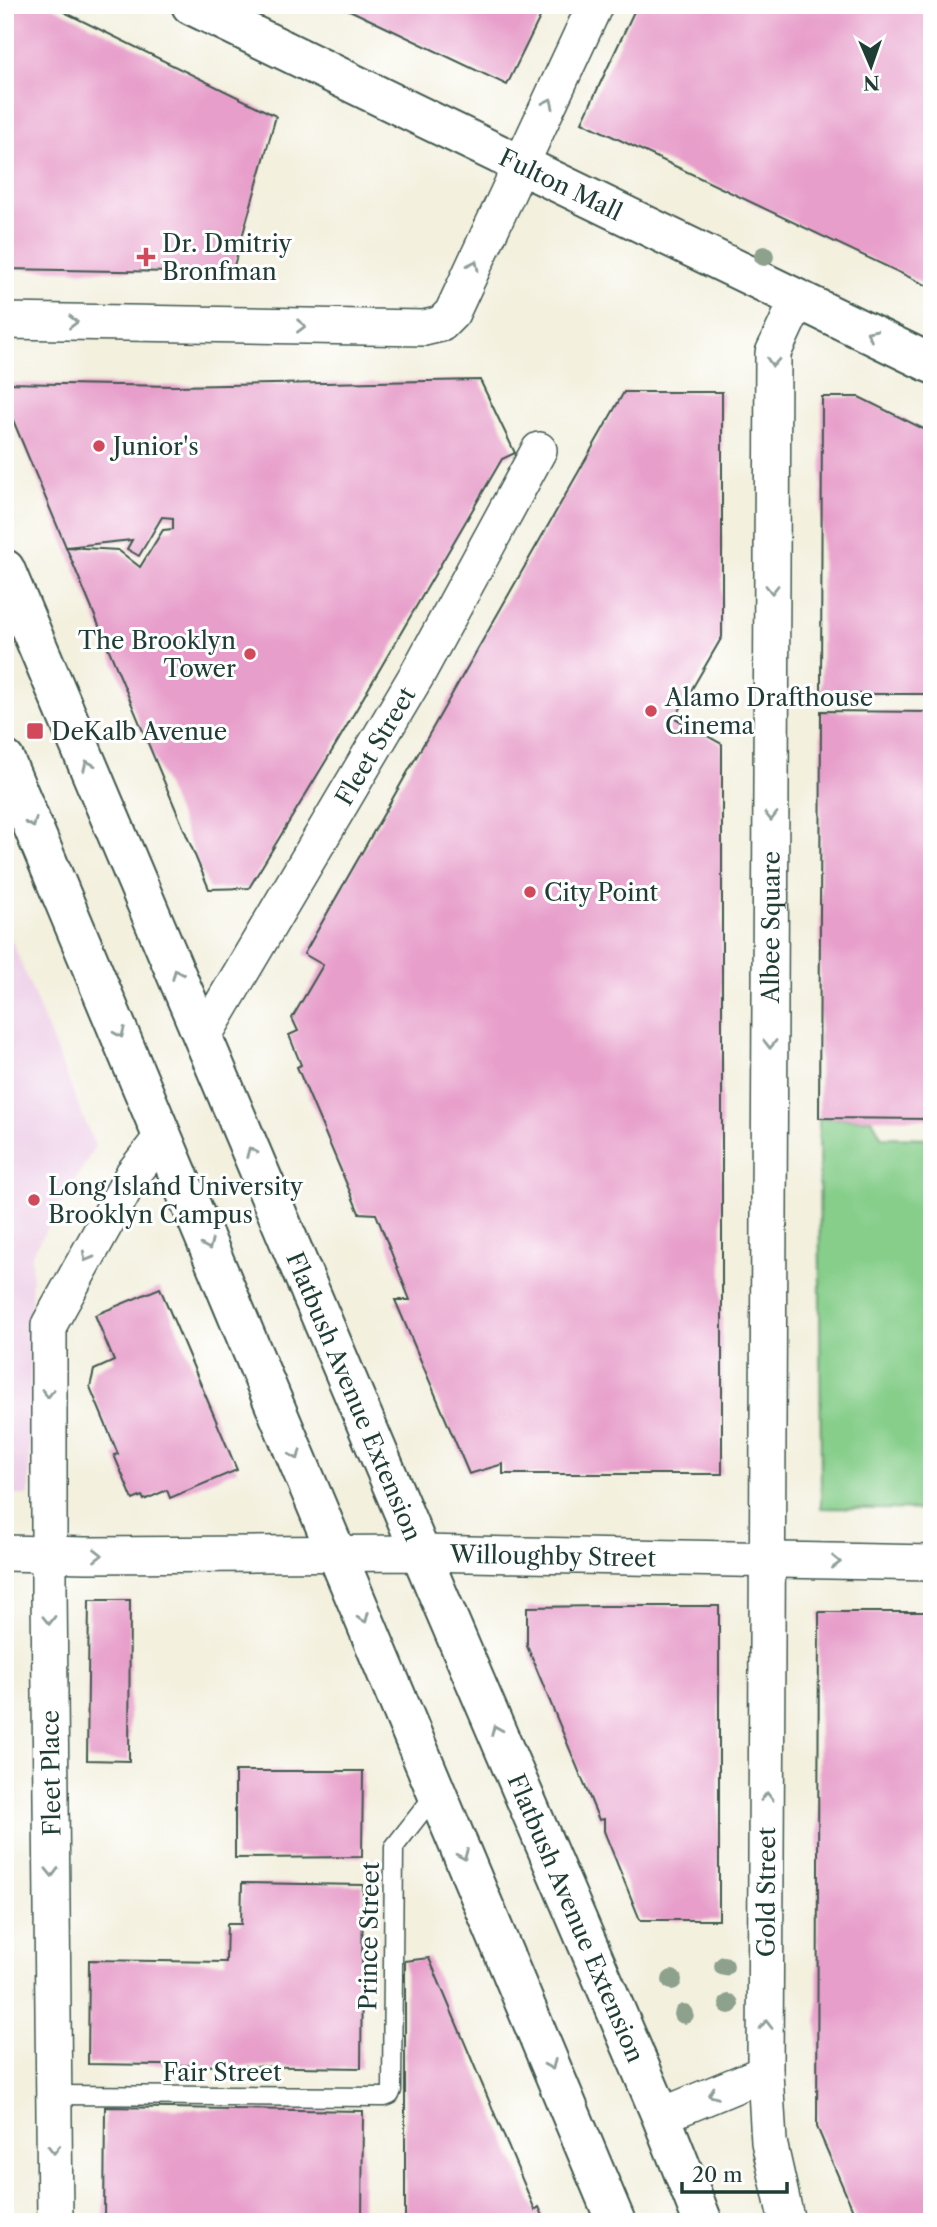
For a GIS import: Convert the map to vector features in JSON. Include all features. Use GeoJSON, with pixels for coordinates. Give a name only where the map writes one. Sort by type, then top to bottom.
{"type":"FeatureCollection","features":[{"type":"Feature","properties":{"kind":"main road","name":"Fulton Mall"},"geometry":{"type":"LineString","coordinates":[[191,5],[932,364]]}},
{"type":"Feature","properties":{"kind":"main road","name":"Flatbush Avenue Extension"},"geometry":{"type":"LineString","coordinates":[[5,569],[661,2116],[703,2222]]}},
{"type":"Feature","properties":{"kind":"main road"},"geometry":{"type":"LineString","coordinates":[[5,760],[616,2222]]}},
{"type":"Feature","properties":{"kind":"street"},"geometry":{"type":"LineString","coordinates":[[5,321],[424,328],[441,324],[452,313],[595,5]]}},
{"type":"Feature","properties":{"kind":"street","name":"Albee Square"},"geometry":{"type":"LineString","coordinates":[[768,1561],[773,353],[798,299]]}},
{"type":"Feature","properties":{"kind":"street","name":"Fleet Street"},"geometry":{"type":"LineString","coordinates":[[203,1037],[418,673],[539,450]]}},
{"type":"Feature","properties":{"kind":"street","name":"Fleet Place"},"geometry":{"type":"LineString","coordinates":[[55,2222],[49,1325],[133,1174],[162,1137]]}},
{"type":"Feature","properties":{"kind":"street","name":"Willoughby Street"},"geometry":{"type":"LineString","coordinates":[[5,1552],[338,1555],[421,1553],[932,1563]]}},
{"type":"Feature","properties":{"kind":"street","name":"Gold Street"},"geometry":{"type":"LineString","coordinates":[[768,1561],[765,2073],[769,2142],[787,2222]]}},
{"type":"Feature","properties":{"kind":"street"},"geometry":{"type":"LineString","coordinates":[[661,2116],[765,2073]]}},
{"type":"Feature","properties":{"kind":"lane","name":"Prince Street"},"geometry":{"type":"LineString","coordinates":[[390,2095],[394,1847],[437,1792]]}},
{"type":"Feature","properties":{"kind":"lane","name":"Fair Street"},"geometry":{"type":"LineString","coordinates":[[54,2095],[390,2095]]}},
{"type":"Feature","properties":{"kind":"shaded area","name":"Long Island University Brooklyn Campus"},"geometry":{"type":"Polygon","coordinates":[[[5,924],[95,1146],[32,1254],[29,1495],[5,1495],[5,924]]]}},
{"type":"Feature","properties":{"kind":"green space"},"geometry":{"type":"Polygon","coordinates":[[[819,1118],[872,1119],[882,1137],[932,1138],[932,1510],[821,1508],[819,1118]]]}},
{"type":"Feature","properties":{"kind":"building"},"geometry":{"type":"Polygon","coordinates":[[[5,5],[50,5],[276,116],[232,273],[5,269],[5,5]]]}},
{"type":"Feature","properties":{"kind":"building"},"geometry":{"type":"Polygon","coordinates":[[[339,5],[546,5],[507,85],[339,5]]]}},
{"type":"Feature","properties":{"kind":"building"},"geometry":{"type":"Polygon","coordinates":[[[637,5],[932,5],[932,288],[582,122],[637,5]]]}},
{"type":"Feature","properties":{"kind":"building","name":"The Brooklyn Tower"},"geometry":{"type":"Polygon","coordinates":[[[480,380],[515,453],[502,459],[249,888],[209,889],[66,547],[5,401],[5,383],[175,386],[480,380]],[[162,517],[139,556],[127,549],[132,540],[66,547],[118,550],[140,567],[163,530],[173,529],[173,518],[162,517]]]}},
{"type":"Feature","properties":{"kind":"building","name":"City Point"},"geometry":{"type":"Polygon","coordinates":[[[624,392],[722,392],[722,637],[675,718],[722,744],[722,1474],[503,1474],[503,1464],[469,1474],[395,1300],[410,1300],[376,1214],[359,1213],[297,1067],[301,1065],[289,1035],[298,1031],[292,1018],[323,965],[304,954],[624,392]]]}},
{"type":"Feature","properties":{"kind":"building"},"geometry":{"type":"Polygon","coordinates":[[[822,397],[859,397],[932,433],[932,694],[821,694],[822,397]]]}},
{"type":"Feature","properties":{"kind":"building"},"geometry":{"type":"Polygon","coordinates":[[[821,711],[932,712],[932,1119],[819,1118],[821,711]]]}},
{"type":"Feature","properties":{"kind":"building"},"geometry":{"type":"Polygon","coordinates":[[[160,1288],[237,1470],[170,1498],[167,1490],[144,1500],[142,1496],[133,1500],[114,1455],[118,1454],[90,1387],[94,1370],[114,1361],[95,1315],[160,1288]]]}},
{"type":"Feature","properties":{"kind":"building"},"geometry":{"type":"Polygon","coordinates":[[[89,1600],[130,1600],[129,1761],[87,1760],[89,1600]]]}},
{"type":"Feature","properties":{"kind":"building"},"geometry":{"type":"Polygon","coordinates":[[[719,1606],[719,1920],[640,1920],[604,1831],[604,1819],[599,1820],[527,1646],[527,1607],[719,1606]]]}},
{"type":"Feature","properties":{"kind":"building"},"geometry":{"type":"Polygon","coordinates":[[[819,1612],[932,1612],[932,2222],[858,2222],[817,2127],[819,1612]]]}},
{"type":"Feature","properties":{"kind":"building"},"geometry":{"type":"Polygon","coordinates":[[[235,1771],[363,1771],[362,1857],[235,1858],[235,1771]]]}},
{"type":"Feature","properties":{"kind":"building"},"geometry":{"type":"Polygon","coordinates":[[[242,1883],[363,1885],[361,2068],[88,2064],[89,1960],[226,1962],[227,1924],[241,1924],[242,1883]]]}},
{"type":"Feature","properties":{"kind":"building"},"geometry":{"type":"Polygon","coordinates":[[[429,1958],[535,2210],[539,2207],[546,2222],[405,2222],[405,1961],[429,1958]]]}},
{"type":"Feature","properties":{"kind":"building"},"geometry":{"type":"Polygon","coordinates":[[[105,2107],[363,2111],[362,2222],[104,2222],[105,2107]]]}},
{"type":"Feature","properties":{"kind":"place","name":"Dr. Dmitriy Bronfman"},"geometry":{"type":"Point","coordinates":[146,257]}},
{"type":"Feature","properties":{"kind":"place","name":"Junior's"},"geometry":{"type":"Point","coordinates":[99,446]}},
{"type":"Feature","properties":{"kind":"place","name":"The Brooklyn Tower"},"geometry":{"type":"Point","coordinates":[250,654]}},
{"type":"Feature","properties":{"kind":"place","name":"Alamo Drafthouse Cinema"},"geometry":{"type":"Point","coordinates":[651,711]}},
{"type":"Feature","properties":{"kind":"place","name":"DeKalb Avenue"},"geometry":{"type":"Point","coordinates":[35,731]}},
{"type":"Feature","properties":{"kind":"place","name":"City Point"},"geometry":{"type":"Point","coordinates":[530,892]}},
{"type":"Feature","properties":{"kind":"place","name":"Long Island University Brooklyn Campus"},"geometry":{"type":"Point","coordinates":[34,1200]}}]}
